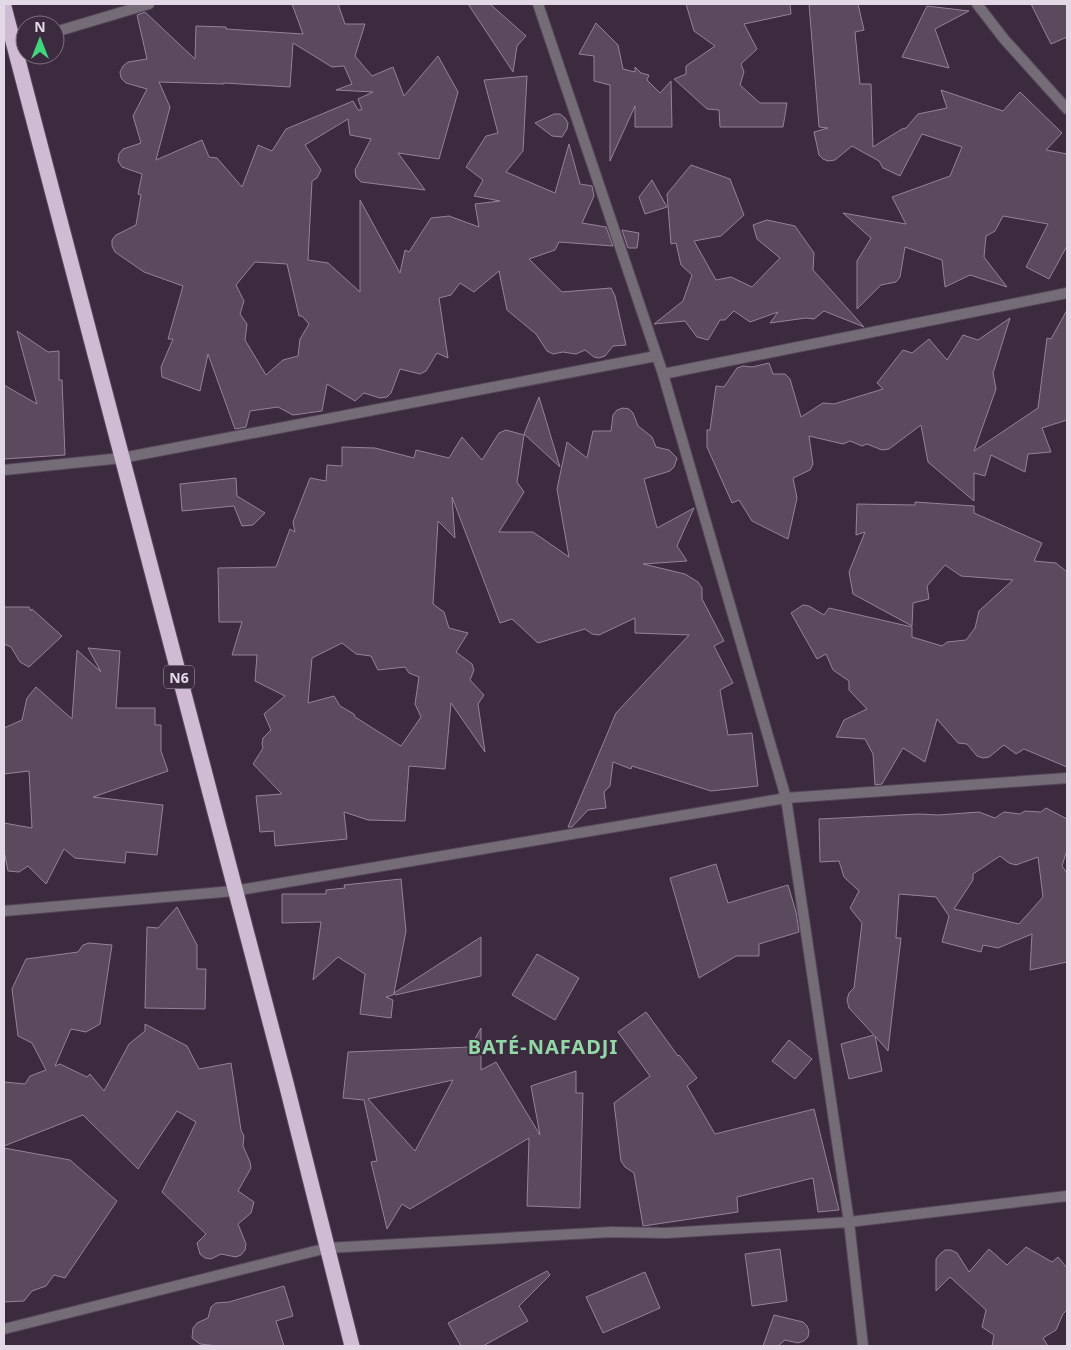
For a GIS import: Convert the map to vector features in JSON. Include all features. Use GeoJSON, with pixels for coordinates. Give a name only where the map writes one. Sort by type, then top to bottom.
{"type":"FeatureCollection","features":[{"type":"Feature","properties":{"kind":"highway","name":"N6"},"geometry":{"type":"LineString","coordinates":[[4,7],[15,33]]}},
{"type":"Feature","properties":{"kind":"highway","name":"N6"},"geometry":{"type":"LineString","coordinates":[[24,65],[122,458],[234,891],[286,1083],[352,1346]]}},
{"type":"Feature","properties":{"kind":"street"},"geometry":{"type":"LineString","coordinates":[[65,29],[149,4]]}},
{"type":"Feature","properties":{"kind":"street"},"geometry":{"type":"LineString","coordinates":[[538,4],[663,374],[786,798],[849,1222],[863,1346]]}},
{"type":"Feature","properties":{"kind":"street"},"geometry":{"type":"LineString","coordinates":[[977,4],[1004,39],[1067,109]]}},
{"type":"Feature","properties":{"kind":"street"},"geometry":{"type":"LineString","coordinates":[[663,374],[1067,293]]}},
{"type":"Feature","properties":{"kind":"street"},"geometry":{"type":"LineString","coordinates":[[4,470],[122,458],[656,356]]}},
{"type":"Feature","properties":{"kind":"street"},"geometry":{"type":"LineString","coordinates":[[4,911],[234,891],[786,798],[1067,778]]}},
{"type":"Feature","properties":{"kind":"street"},"geometry":{"type":"LineString","coordinates":[[4,1330],[327,1248],[611,1232],[666,1233],[849,1222],[1067,1196]]}},
{"type":"Feature","properties":{"kind":"building"},"geometry":{"type":"Polygon","coordinates":[[[292,4],[338,4],[345,24],[365,24],[355,56],[372,76],[393,67],[404,96],[438,56],[458,92],[439,159],[398,153],[425,190],[361,182],[356,177],[355,170],[371,139],[350,135],[348,119],[305,145],[321,170],[317,178],[312,181],[308,260],[328,263],[360,292],[360,200],[400,273],[405,250],[409,252],[431,218],[449,216],[479,227],[475,204],[500,201],[474,196],[483,180],[466,167],[486,136],[498,133],[484,80],[527,76],[523,151],[506,172],[555,193],[569,144],[580,184],[592,186],[594,196],[582,223],[606,227],[613,246],[559,242],[555,250],[529,259],[562,292],[611,288],[615,296],[626,345],[613,346],[605,356],[599,358],[594,357],[585,350],[576,354],[563,352],[553,354],[547,351],[536,334],[507,310],[499,271],[474,292],[460,283],[451,295],[439,298],[448,358],[437,353],[426,371],[420,374],[400,369],[391,393],[387,397],[380,398],[364,393],[355,401],[327,384],[322,411],[293,415],[278,407],[250,411],[246,427],[235,429],[208,354],[200,391],[162,377],[161,367],[173,339],[168,339],[183,286],[144,272],[115,252],[112,246],[112,240],[116,235],[136,225],[141,195],[138,194],[142,174],[122,167],[118,161],[119,154],[123,149],[141,143],[133,116],[147,89],[126,83],[121,78],[120,72],[128,62],[147,59],[137,15],[145,12],[195,59],[196,26],[303,34],[292,4]],[[293,43],[290,87],[159,82],[170,107],[156,160],[202,140],[209,157],[217,158],[242,187],[258,145],[272,151],[286,129],[353,101],[358,110],[362,110],[358,99],[373,92],[336,90],[352,84],[344,66],[332,67],[293,43]],[[255,262],[236,285],[244,301],[240,314],[247,324],[245,340],[266,375],[283,360],[298,356],[300,339],[309,324],[302,316],[299,316],[287,264],[255,262]]]}},
{"type":"Feature","properties":{"kind":"building"},"geometry":{"type":"Polygon","coordinates":[[[468,4],[490,4],[526,36],[517,46],[513,72],[468,4]]]}},
{"type":"Feature","properties":{"kind":"building"},"geometry":{"type":"Polygon","coordinates":[[[686,4],[790,4],[791,14],[744,24],[757,49],[741,64],[744,72],[740,85],[760,103],[787,103],[783,127],[720,127],[719,110],[707,109],[674,79],[686,74],[686,66],[715,46],[694,31],[686,4]]]}},
{"type":"Feature","properties":{"kind":"building"},"geometry":{"type":"Polygon","coordinates":[[[809,4],[858,4],[864,30],[855,32],[860,84],[871,84],[873,147],[906,128],[918,114],[947,108],[941,90],[1003,111],[1020,92],[1062,133],[1046,150],[1067,154],[1067,246],[1049,279],[1026,267],[1048,224],[1003,216],[995,231],[986,236],[984,257],[1007,287],[970,275],[945,287],[942,260],[905,247],[900,277],[896,282],[881,285],[857,309],[857,261],[871,238],[843,213],[906,224],[892,197],[950,176],[962,147],[922,134],[900,176],[883,168],[879,161],[852,146],[835,160],[828,161],[823,159],[819,155],[814,132],[828,128],[819,127],[809,4]]]}},
{"type":"Feature","properties":{"kind":"building"},"geometry":{"type":"Polygon","coordinates":[[[1031,4],[1067,4],[1067,37],[1051,44],[1031,4]]]}},
{"type":"Feature","properties":{"kind":"building"},"geometry":{"type":"Polygon","coordinates":[[[927,6],[969,11],[935,29],[949,68],[902,57],[927,6]]]}},
{"type":"Feature","properties":{"kind":"building"},"geometry":{"type":"Polygon","coordinates":[[[596,23],[618,45],[623,69],[635,72],[635,67],[641,73],[649,75],[647,80],[660,93],[671,81],[672,127],[635,127],[635,106],[610,161],[610,85],[594,81],[594,56],[579,54],[596,23]]]}},
{"type":"Feature","properties":{"kind":"building"},"geometry":{"type":"Polygon","coordinates":[[[554,114],[560,114],[568,123],[562,137],[552,136],[535,123],[554,114]]]}},
{"type":"Feature","properties":{"kind":"building"},"geometry":{"type":"Polygon","coordinates":[[[691,165],[730,179],[744,215],[721,236],[694,241],[716,280],[731,277],[752,287],[780,258],[757,239],[753,225],[767,220],[795,226],[814,253],[813,270],[864,327],[824,311],[814,319],[806,318],[770,323],[778,312],[750,322],[734,311],[725,320],[720,320],[708,340],[697,337],[685,321],[654,324],[683,301],[692,275],[681,265],[676,243],[671,244],[667,194],[691,165]]]}},
{"type":"Feature","properties":{"kind":"building"},"geometry":{"type":"Polygon","coordinates":[[[652,180],[667,207],[645,214],[639,197],[652,180]]]}},
{"type":"Feature","properties":{"kind":"building"},"geometry":{"type":"Polygon","coordinates":[[[622,230],[639,233],[637,248],[628,248],[622,230]]]}},
{"type":"Feature","properties":{"kind":"building"},"geometry":{"type":"Polygon","coordinates":[[[1067,310],[1067,420],[1042,428],[1051,452],[1028,454],[1025,472],[991,455],[985,476],[974,473],[974,501],[928,462],[921,425],[889,449],[882,450],[867,444],[862,446],[850,441],[843,444],[809,436],[813,464],[810,470],[793,478],[797,498],[788,539],[752,521],[739,500],[732,503],[707,447],[707,430],[710,430],[716,386],[724,387],[737,368],[769,363],[773,374],[785,374],[790,379],[801,417],[823,403],[834,404],[883,389],[877,383],[903,350],[912,353],[929,339],[947,360],[963,335],[978,340],[1010,318],[993,373],[996,389],[974,451],[1038,408],[1047,338],[1051,339],[1067,310]]]}},
{"type":"Feature","properties":{"kind":"building"},"geometry":{"type":"Polygon","coordinates":[[[17,331],[48,352],[59,351],[59,380],[62,380],[65,455],[4,459],[4,385],[37,404],[17,331]]]}},
{"type":"Feature","properties":{"kind":"building"},"geometry":{"type":"Polygon","coordinates":[[[539,397],[560,467],[524,434],[539,397]]]}},
{"type":"Feature","properties":{"kind":"building"},"geometry":{"type":"Polygon","coordinates":[[[629,409],[633,413],[638,426],[652,437],[656,447],[669,450],[677,458],[674,467],[670,471],[644,479],[657,528],[694,508],[677,546],[687,561],[643,564],[685,574],[698,582],[702,588],[702,599],[724,641],[714,646],[733,683],[720,690],[728,735],[752,733],[758,786],[711,791],[632,766],[631,769],[613,762],[610,786],[604,792],[606,808],[588,810],[572,827],[568,827],[616,713],[689,635],[635,633],[635,618],[599,635],[592,634],[585,629],[538,643],[512,619],[500,623],[452,497],[455,538],[438,521],[433,604],[444,612],[449,628],[468,633],[456,652],[472,664],[474,670],[470,680],[484,695],[478,704],[485,752],[451,703],[445,769],[409,766],[405,821],[368,820],[344,812],[347,839],[275,846],[274,831],[260,832],[256,796],[282,794],[253,764],[263,748],[263,738],[271,730],[264,714],[285,696],[255,681],[257,655],[232,655],[242,622],[219,622],[218,568],[276,567],[290,529],[295,532],[293,522],[310,478],[326,481],[327,465],[342,466],[342,447],[375,448],[414,458],[416,450],[449,458],[462,437],[482,460],[499,433],[506,430],[524,435],[517,482],[524,492],[499,532],[533,532],[569,557],[557,489],[567,442],[587,458],[593,431],[611,431],[613,415],[617,410],[629,409]],[[342,643],[312,658],[308,703],[334,696],[340,706],[401,746],[421,717],[415,704],[419,677],[409,673],[405,667],[378,670],[371,656],[356,654],[342,643]]]}},
{"type":"Feature","properties":{"kind":"building"},"geometry":{"type":"Polygon","coordinates":[[[236,478],[237,496],[265,513],[253,525],[242,526],[234,506],[182,511],[180,484],[236,478]]]}},
{"type":"Feature","properties":{"kind":"building"},"geometry":{"type":"Polygon","coordinates":[[[915,502],[974,506],[974,513],[1042,543],[1034,561],[1056,563],[1067,572],[1067,767],[1024,749],[1016,754],[1004,745],[989,757],[977,756],[967,744],[958,743],[937,719],[925,762],[903,748],[882,784],[875,785],[873,754],[865,739],[836,737],[844,720],[867,709],[849,690],[849,681],[833,670],[826,654],[817,659],[791,613],[803,605],[809,606],[824,615],[829,608],[912,627],[912,637],[942,646],[947,642],[966,640],[975,628],[979,611],[1013,580],[961,576],[945,565],[927,586],[929,599],[913,603],[912,626],[853,594],[849,572],[865,532],[856,535],[857,504],[915,505],[915,502]]]}},
{"type":"Feature","properties":{"kind":"building"},"geometry":{"type":"Polygon","coordinates":[[[4,607],[29,607],[31,611],[32,609],[62,636],[29,667],[20,662],[11,647],[4,644],[4,607]]]}},
{"type":"Feature","properties":{"kind":"building"},"geometry":{"type":"Polygon","coordinates":[[[88,648],[120,651],[116,708],[155,708],[155,725],[161,725],[161,751],[168,771],[93,797],[163,805],[157,855],[126,852],[125,863],[75,858],[64,849],[46,884],[28,866],[19,872],[8,871],[4,851],[4,823],[32,828],[29,771],[4,774],[4,728],[22,720],[27,698],[36,687],[72,719],[77,650],[101,672],[88,648]]]}},
{"type":"Feature","properties":{"kind":"building"},"geometry":{"type":"Polygon","coordinates":[[[1046,808],[1067,819],[1067,850],[1062,866],[1067,873],[1067,962],[1030,970],[1032,934],[998,948],[983,945],[981,952],[942,942],[949,916],[936,897],[899,894],[896,938],[901,938],[888,1051],[875,1036],[882,1071],[849,1079],[841,1044],[874,1035],[849,1008],[847,1000],[849,993],[854,988],[862,923],[850,908],[859,891],[844,877],[839,861],[820,862],[819,819],[979,812],[995,818],[1004,812],[1020,814],[1025,811],[1041,812],[1046,808]],[[1000,856],[973,874],[973,880],[954,909],[1019,924],[1043,897],[1038,857],[1016,865],[1009,863],[1000,856]]]}},
{"type":"Feature","properties":{"kind":"building"},"geometry":{"type":"Polygon","coordinates":[[[716,864],[728,903],[788,885],[796,912],[799,932],[759,944],[759,956],[736,956],[699,978],[670,878],[716,864]]]}},
{"type":"Feature","properties":{"kind":"building"},"geometry":{"type":"Polygon","coordinates":[[[401,879],[406,931],[394,993],[386,997],[393,1000],[391,1018],[360,1014],[365,974],[338,957],[313,980],[321,922],[282,923],[282,894],[326,894],[326,890],[345,888],[344,885],[401,879]]]}},
{"type":"Feature","properties":{"kind":"building"},"geometry":{"type":"Polygon","coordinates":[[[177,907],[197,945],[197,969],[206,969],[205,1009],[145,1008],[147,927],[158,928],[177,907]]]}},
{"type":"Feature","properties":{"kind":"building"},"geometry":{"type":"Polygon","coordinates":[[[481,937],[481,976],[395,995],[394,993],[481,937]]]}},
{"type":"Feature","properties":{"kind":"building"},"geometry":{"type":"Polygon","coordinates":[[[89,943],[112,945],[100,1024],[86,1032],[71,1029],[55,1066],[60,1064],[87,1077],[90,1074],[104,1091],[129,1044],[145,1031],[145,1024],[187,1046],[199,1069],[231,1063],[241,1130],[244,1136],[243,1146],[251,1168],[238,1191],[254,1202],[251,1213],[238,1224],[246,1244],[245,1250],[241,1255],[236,1257],[221,1254],[211,1259],[205,1258],[200,1254],[197,1243],[206,1234],[162,1192],[196,1122],[177,1111],[138,1169],[83,1115],[4,1146],[4,1082],[25,1084],[30,1076],[46,1070],[32,1043],[18,1036],[12,989],[26,959],[78,952],[83,945],[89,943]]]}},
{"type":"Feature","properties":{"kind":"building"},"geometry":{"type":"Polygon","coordinates":[[[537,954],[579,978],[555,1020],[512,995],[537,954]]]}},
{"type":"Feature","properties":{"kind":"building"},"geometry":{"type":"Polygon","coordinates":[[[646,1012],[678,1056],[697,1078],[687,1086],[715,1134],[814,1109],[839,1210],[818,1212],[813,1178],[737,1197],[738,1212],[643,1226],[634,1173],[625,1167],[621,1161],[614,1103],[650,1076],[618,1032],[646,1012]]]}},
{"type":"Feature","properties":{"kind":"building"},"geometry":{"type":"Polygon","coordinates":[[[481,1028],[481,1070],[496,1062],[540,1135],[531,1086],[576,1071],[576,1093],[583,1093],[580,1208],[527,1206],[529,1138],[410,1209],[402,1204],[387,1229],[371,1162],[377,1161],[364,1100],[343,1098],[348,1052],[470,1047],[481,1028]],[[453,1080],[368,1099],[415,1151],[453,1080]]]}},
{"type":"Feature","properties":{"kind":"building"},"geometry":{"type":"Polygon","coordinates":[[[789,1040],[812,1059],[795,1079],[772,1061],[789,1040]]]}},
{"type":"Feature","properties":{"kind":"building"},"geometry":{"type":"Polygon","coordinates":[[[4,1148],[70,1160],[117,1201],[65,1278],[54,1275],[46,1286],[32,1291],[24,1301],[4,1302],[4,1148]]]}},
{"type":"Feature","properties":{"kind":"building"},"geometry":{"type":"Polygon","coordinates":[[[1026,1247],[1052,1262],[1058,1257],[1067,1268],[1067,1310],[1063,1314],[1056,1330],[1043,1338],[1048,1346],[992,1346],[994,1335],[982,1327],[986,1310],[950,1277],[936,1291],[936,1259],[945,1250],[951,1250],[957,1253],[969,1272],[989,1249],[1007,1265],[1026,1247]]]}},
{"type":"Feature","properties":{"kind":"building"},"geometry":{"type":"Polygon","coordinates":[[[780,1249],[787,1301],[752,1306],[745,1254],[780,1249]]]}},
{"type":"Feature","properties":{"kind":"building"},"geometry":{"type":"Polygon","coordinates":[[[547,1271],[550,1275],[519,1306],[528,1321],[483,1346],[461,1346],[448,1323],[547,1271]]]}},
{"type":"Feature","properties":{"kind":"building"},"geometry":{"type":"Polygon","coordinates":[[[645,1272],[660,1308],[603,1333],[586,1297],[645,1272]]]}},
{"type":"Feature","properties":{"kind":"building"},"geometry":{"type":"Polygon","coordinates":[[[284,1286],[293,1316],[276,1321],[284,1346],[218,1346],[200,1344],[192,1338],[193,1328],[197,1323],[208,1318],[211,1307],[216,1303],[229,1302],[284,1286]]]}},
{"type":"Feature","properties":{"kind":"building"},"geometry":{"type":"Polygon","coordinates":[[[774,1315],[803,1322],[809,1331],[808,1337],[798,1343],[785,1340],[778,1346],[763,1346],[774,1315]]]}},
{"type":"Feature","properties":{"kind":"district","name":"BATÉ-NAFADJI"},"geometry":{"type":"Point","coordinates":[543,1046]}}]}
